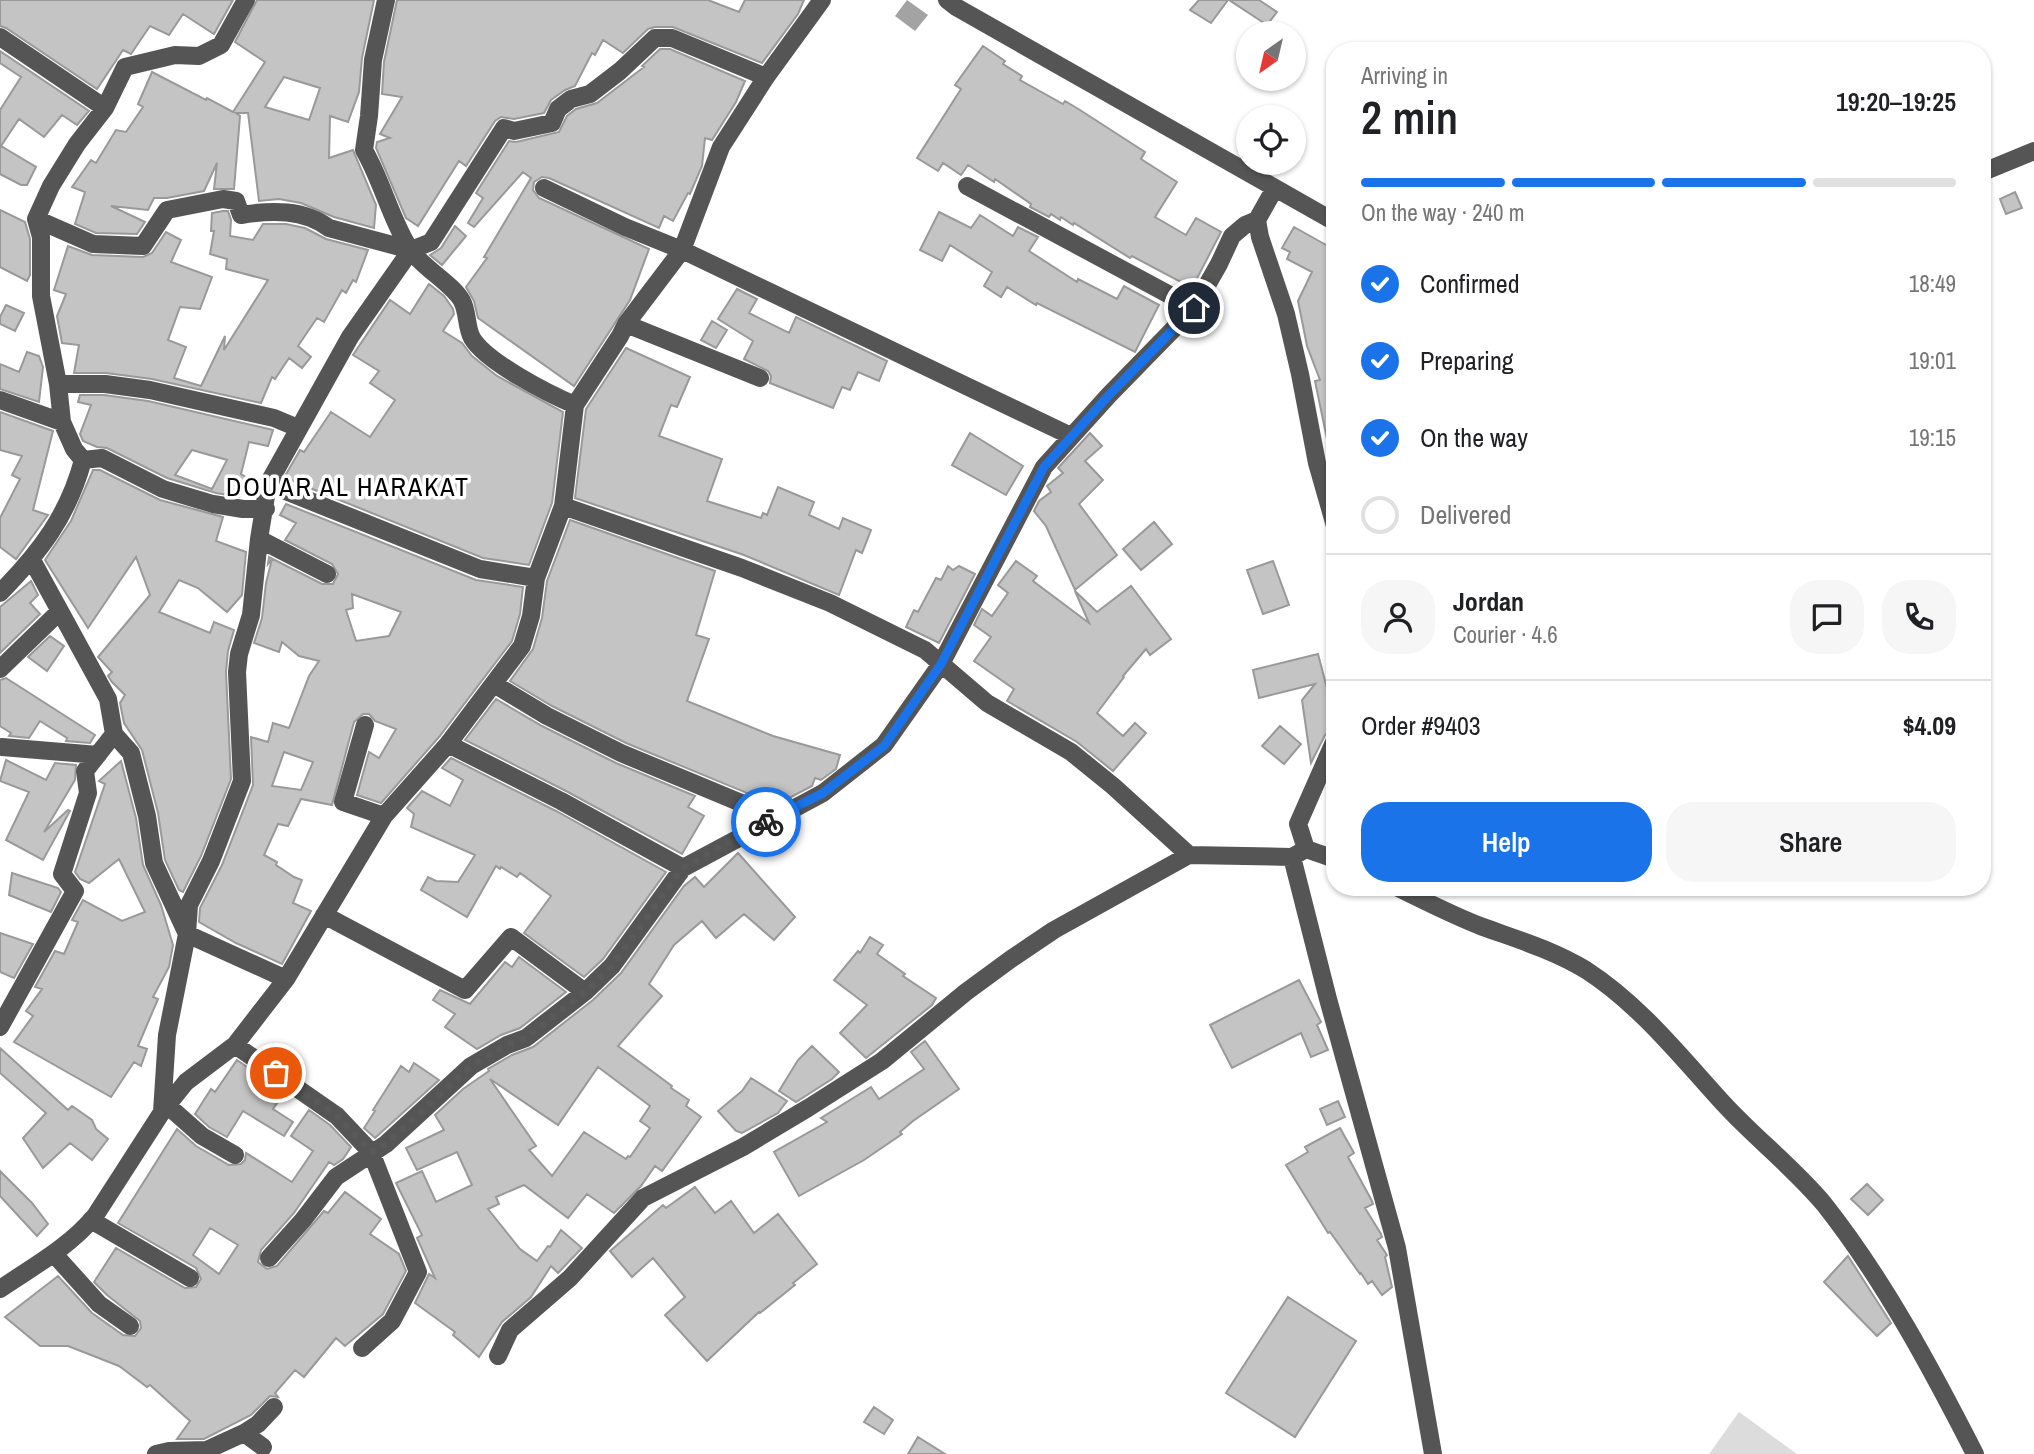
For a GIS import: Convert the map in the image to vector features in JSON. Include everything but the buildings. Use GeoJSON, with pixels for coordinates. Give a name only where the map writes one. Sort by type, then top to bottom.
{"type":"FeatureCollection","features":[{"type":"Feature","properties":{"kind":"street"},"geometry":{"type":"LineString","coordinates":[[83,460],[74,449],[62,422],[58,384],[41,296],[41,237],[36,219],[51,186],[77,144],[105,108],[125,67],[175,55],[199,55],[221,45],[246,0]]}},
{"type":"Feature","properties":{"kind":"street"},"geometry":{"type":"LineString","coordinates":[[386,0],[373,60],[364,150],[411,250],[462,300],[472,337],[486,353],[545,393],[575,405]]}},
{"type":"Feature","properties":{"kind":"street"},"geometry":{"type":"LineString","coordinates":[[0,1289],[64,1248],[91,1220],[164,1108],[186,1083],[235,1045],[286,979],[384,816],[448,744],[522,646],[531,617],[536,578],[563,506],[575,405],[626,324],[682,250],[721,147],[766,77],[822,0]]}},
{"type":"Feature","properties":{"kind":"street"},"geometry":{"type":"LineString","coordinates":[[947,0],[1326,217]]}},
{"type":"Feature","properties":{"kind":"street"},"geometry":{"type":"LineString","coordinates":[[0,37],[105,108]]}},
{"type":"Feature","properties":{"kind":"street"},"geometry":{"type":"LineString","coordinates":[[164,1108],[167,1035],[187,934],[189,905],[211,861],[242,780],[237,672],[239,654],[251,615],[268,484],[349,337],[411,250],[431,242],[504,128],[514,131],[552,123],[558,109],[571,99],[590,94],[620,71],[655,38],[672,38],[766,77]]}},
{"type":"Feature","properties":{"kind":"street"},"geometry":{"type":"LineString","coordinates":[[1991,169],[2034,152]]}},
{"type":"Feature","properties":{"kind":"street"},"geometry":{"type":"LineString","coordinates":[[967,186],[1194,308]]}},
{"type":"Feature","properties":{"kind":"street"},"geometry":{"type":"LineString","coordinates":[[544,188],[625,228],[682,250],[1071,436]]}},
{"type":"Feature","properties":{"kind":"street"},"geometry":{"type":"LineString","coordinates":[[269,1258],[336,1177],[386,1144],[471,1066],[506,1045],[526,1038],[585,992],[612,966],[682,868],[823,793],[884,746],[941,664],[1044,467],[1194,308],[1232,236],[1245,225],[1257,220],[1275,188]]}},
{"type":"Feature","properties":{"kind":"street"},"geometry":{"type":"LineString","coordinates":[[36,219],[93,244],[143,246],[167,209],[223,199],[236,201],[241,215],[262,211],[299,214],[320,221],[330,228],[411,250]]}},
{"type":"Feature","properties":{"kind":"street"},"geometry":{"type":"LineString","coordinates":[[1257,220],[1260,237],[1286,314],[1326,494]]}},
{"type":"Feature","properties":{"kind":"street"},"geometry":{"type":"LineString","coordinates":[[626,324],[760,378]]}},
{"type":"Feature","properties":{"kind":"street"},"geometry":{"type":"LineString","coordinates":[[58,384],[105,384],[150,390],[274,418],[298,428]]}},
{"type":"Feature","properties":{"kind":"street"},"geometry":{"type":"LineString","coordinates":[[0,400],[62,422]]}},
{"type":"Feature","properties":{"kind":"street"},"geometry":{"type":"LineString","coordinates":[[83,460],[102,458],[163,489],[213,504],[243,509],[266,509]]}},
{"type":"Feature","properties":{"kind":"street"},"geometry":{"type":"LineString","coordinates":[[0,593],[32,560],[58,524],[76,484],[83,460]]}},
{"type":"Feature","properties":{"kind":"street"},"geometry":{"type":"LineString","coordinates":[[268,484],[480,569],[536,578]]}},
{"type":"Feature","properties":{"kind":"street"},"geometry":{"type":"LineString","coordinates":[[563,506],[742,568],[830,603],[925,650],[987,703],[1071,752],[1189,855]]}},
{"type":"Feature","properties":{"kind":"street"},"geometry":{"type":"LineString","coordinates":[[259,539],[327,574]]}},
{"type":"Feature","properties":{"kind":"street"},"geometry":{"type":"LineString","coordinates":[[32,560],[108,698],[114,734],[131,753],[147,816],[154,863],[187,934],[286,979]]}},
{"type":"Feature","properties":{"kind":"street"},"geometry":{"type":"LineString","coordinates":[[0,669],[59,612]]}},
{"type":"Feature","properties":{"kind":"street"},"geometry":{"type":"LineString","coordinates":[[494,684],[547,716],[621,753],[775,817]]}},
{"type":"Feature","properties":{"kind":"street"},"geometry":{"type":"LineString","coordinates":[[365,725],[343,802],[384,816]]}},
{"type":"Feature","properties":{"kind":"street"},"geometry":{"type":"LineString","coordinates":[[0,1027],[75,891],[62,874],[88,793],[85,771],[114,734]]}},
{"type":"Feature","properties":{"kind":"street"},"geometry":{"type":"LineString","coordinates":[[448,744],[561,801],[682,868]]}},
{"type":"Feature","properties":{"kind":"street"},"geometry":{"type":"LineString","coordinates":[[2,747],[97,755]]}},
{"type":"Feature","properties":{"kind":"street"},"geometry":{"type":"LineString","coordinates":[[1326,760],[1298,824],[1299,853],[1328,999],[1396,1248],[1433,1454]]}},
{"type":"Feature","properties":{"kind":"street"},"geometry":{"type":"LineString","coordinates":[[498,1356],[510,1330],[570,1278],[643,1198],[743,1147],[882,1061],[966,992],[1054,930],[1189,855],[1299,853],[1326,858]]}},
{"type":"Feature","properties":{"kind":"street"},"geometry":{"type":"LineString","coordinates":[[1416,896],[1483,927],[1553,952],[1587,971],[1622,996],[1664,1036],[1725,1105],[1822,1202],[1857,1249],[1895,1308],[1975,1454]]}},
{"type":"Feature","properties":{"kind":"street"},"geometry":{"type":"LineString","coordinates":[[324,915],[465,990],[511,937],[585,992]]}},
{"type":"Feature","properties":{"kind":"street"},"geometry":{"type":"LineString","coordinates":[[235,1045],[337,1116],[371,1152],[418,1272],[392,1321],[362,1348]]}},
{"type":"Feature","properties":{"kind":"street"},"geometry":{"type":"LineString","coordinates":[[164,1108],[202,1136],[235,1155]]}},
{"type":"Feature","properties":{"kind":"street"},"geometry":{"type":"LineString","coordinates":[[91,1220],[190,1278]]}},
{"type":"Feature","properties":{"kind":"street"},"geometry":{"type":"LineString","coordinates":[[54,1254],[99,1304],[130,1326]]}},
{"type":"Feature","properties":{"kind":"street"},"geometry":{"type":"LineString","coordinates":[[156,1454],[207,1450],[244,1433],[258,1424],[274,1407]]}},
{"type":"Feature","properties":{"kind":"street"},"geometry":{"type":"LineString","coordinates":[[244,1433],[263,1447]]}},
{"type":"Feature","properties":{"kind":"shaded area"},"geometry":{"type":"Polygon","coordinates":[[[907,0],[928,15],[915,31],[895,16],[907,0]]]}},
{"type":"Feature","properties":{"kind":"shaded area"},"geometry":{"type":"Polygon","coordinates":[[[1739,1412],[1797,1454],[1709,1454],[1739,1412]]]}},
{"type":"Feature","properties":{"kind":"way so far"},"geometry":{"type":"LineString","coordinates":[[276,1073],[337,1116],[371,1152],[386,1144],[471,1066],[506,1045],[526,1038],[585,992],[612,966],[682,868],[766,822]]}},
{"type":"Feature","properties":{"kind":"district","name":"DOUAR AL HARAKAT"},"geometry":{"type":"Point","coordinates":[348,486]}},
{"type":"Feature","properties":{"kind":"route"},"geometry":{"type":"LineString","coordinates":[[766,822],[823,793],[884,746],[941,664],[1044,467],[1109,395],[1194,308]]}}]}
